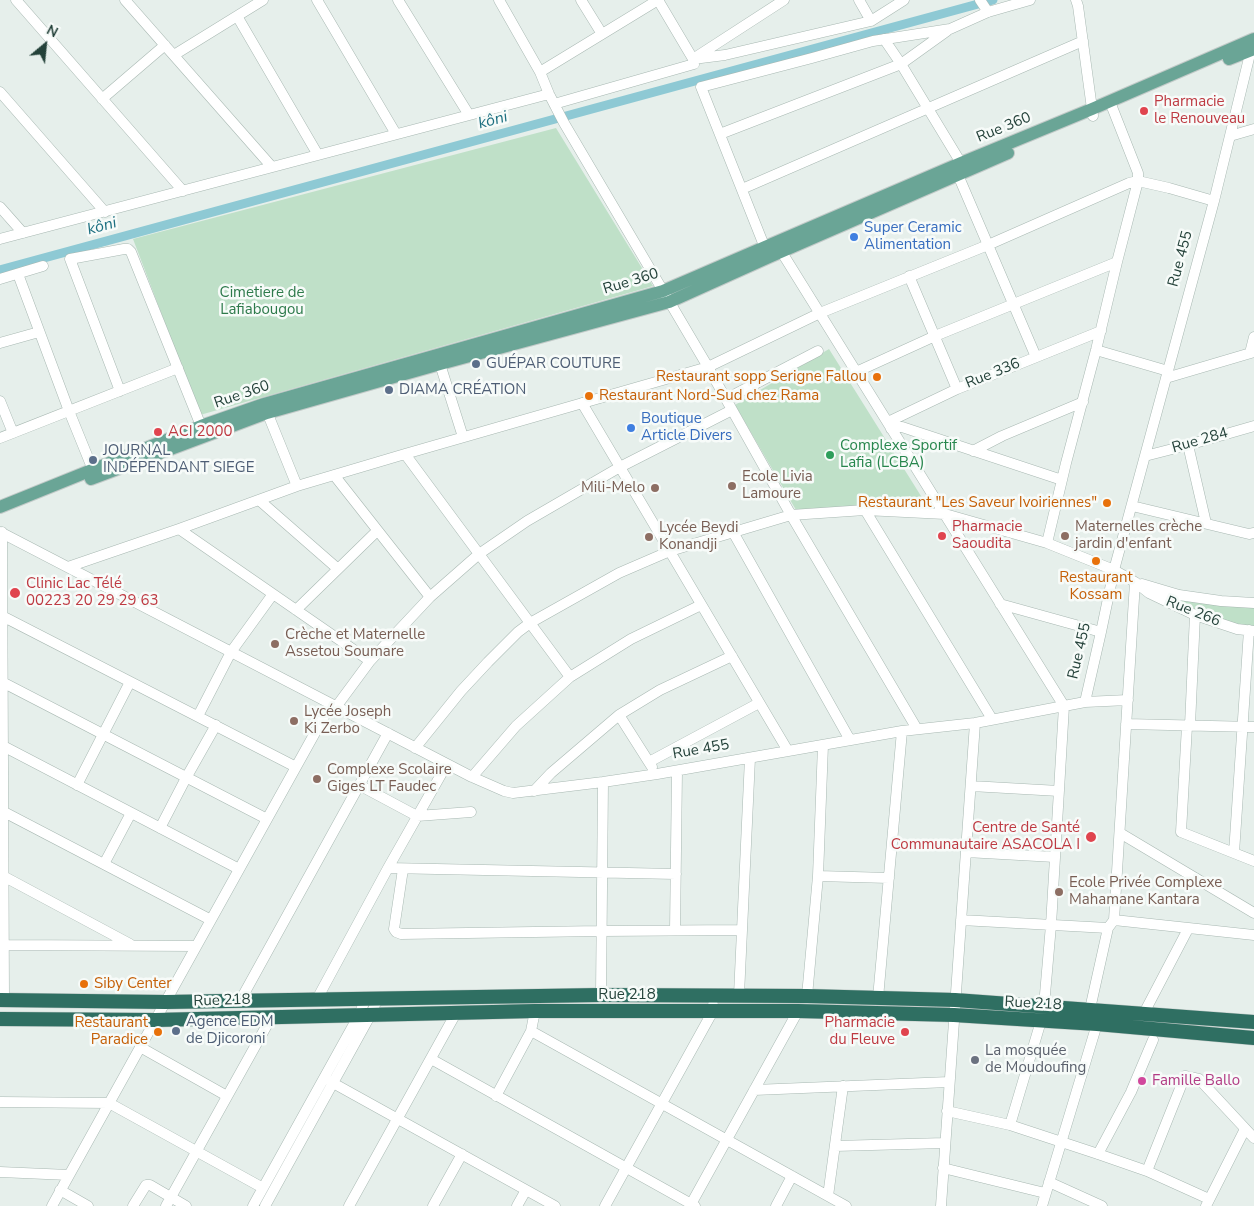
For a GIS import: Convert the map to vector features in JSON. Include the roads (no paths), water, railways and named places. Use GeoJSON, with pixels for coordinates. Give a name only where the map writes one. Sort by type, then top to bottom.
{"type":"FeatureCollection","features":[{"type":"Feature","properties":{"kind":"highway","name":"Rue 218"},"geometry":{"type":"LineString","coordinates":[[2,1000],[165,1002],[372,998],[807,996],[955,1000],[1254,1022]]}},
{"type":"Feature","properties":{"kind":"highway","name":"Rue 218"},"geometry":{"type":"LineString","coordinates":[[0,1019],[155,1020],[535,1011],[798,1011],[954,1015],[1097,1024],[1254,1038]]}},
{"type":"Feature","properties":{"kind":"main road","name":"Rue 360"},"geometry":{"type":"LineString","coordinates":[[0,514],[266,408],[440,364],[666,297],[1253,43]]}},
{"type":"Feature","properties":{"kind":"main road","name":"Rue 360"},"geometry":{"type":"LineString","coordinates":[[1092,112],[1112,108],[1253,43]]}},
{"type":"Feature","properties":{"kind":"main road","name":"Rue 360"},"geometry":{"type":"LineString","coordinates":[[767,252],[781,251],[960,169]]}},
{"type":"Feature","properties":{"kind":"main road","name":"Rue 360"},"geometry":{"type":"LineString","coordinates":[[0,507],[202,426],[666,297]]}},
{"type":"Feature","properties":{"kind":"street"},"geometry":{"type":"LineString","coordinates":[[16,0],[183,191]]}},
{"type":"Feature","properties":{"kind":"street"},"geometry":{"type":"LineString","coordinates":[[125,0],[272,167]]}},
{"type":"Feature","properties":{"kind":"street"},"geometry":{"type":"LineString","coordinates":[[174,55],[262,0]]}},
{"type":"Feature","properties":{"kind":"street"},"geometry":{"type":"LineString","coordinates":[[317,0],[396,134]]}},
{"type":"Feature","properties":{"kind":"street"},"geometry":{"type":"LineString","coordinates":[[398,0],[469,115]]}},
{"type":"Feature","properties":{"kind":"street"},"geometry":{"type":"LineString","coordinates":[[499,0],[540,72],[564,123],[708,367],[917,729]]}},
{"type":"Feature","properties":{"kind":"street"},"geometry":{"type":"LineString","coordinates":[[581,0],[602,34]]}},
{"type":"Feature","properties":{"kind":"street"},"geometry":{"type":"LineString","coordinates":[[540,72],[658,0],[693,58],[694,64],[556,109]]}},
{"type":"Feature","properties":{"kind":"street"},"geometry":{"type":"LineString","coordinates":[[693,58],[784,0]]}},
{"type":"Feature","properties":{"kind":"street"},"geometry":{"type":"LineString","coordinates":[[859,0],[871,21]]}},
{"type":"Feature","properties":{"kind":"street"},"geometry":{"type":"LineString","coordinates":[[693,58],[726,55],[871,21],[904,0]]}},
{"type":"Feature","properties":{"kind":"street"},"geometry":{"type":"LineString","coordinates":[[720,134],[901,64],[983,5],[1030,0]]}},
{"type":"Feature","properties":{"kind":"street"},"geometry":{"type":"LineString","coordinates":[[1076,0],[1092,112]]}},
{"type":"Feature","properties":{"kind":"street"},"geometry":{"type":"LineString","coordinates":[[236,16],[318,155]]}},
{"type":"Feature","properties":{"kind":"street"},"geometry":{"type":"LineString","coordinates":[[767,252],[702,87],[873,41],[950,29]]}},
{"type":"Feature","properties":{"kind":"street"},"geometry":{"type":"LineString","coordinates":[[884,39],[927,108],[960,169],[988,245],[1036,357]]}},
{"type":"Feature","properties":{"kind":"street"},"geometry":{"type":"LineString","coordinates":[[742,189],[1083,41]]}},
{"type":"Feature","properties":{"kind":"street","name":"Rue 455"},"geometry":{"type":"LineString","coordinates":[[472,777],[504,791],[513,793],[534,791],[657,774],[902,731],[975,722],[1084,702],[1114,570],[1214,202],[1253,43]]}},
{"type":"Feature","properties":{"kind":"street"},"geometry":{"type":"LineString","coordinates":[[102,99],[165,45]]}},
{"type":"Feature","properties":{"kind":"street"},"geometry":{"type":"LineString","coordinates":[[0,92],[105,212]]}},
{"type":"Feature","properties":{"kind":"street"},"geometry":{"type":"LineString","coordinates":[[0,239],[549,94]]}},
{"type":"Feature","properties":{"kind":"street"},"geometry":{"type":"LineString","coordinates":[[1047,543],[1138,181],[1138,173],[1112,108]]}},
{"type":"Feature","properties":{"kind":"street"},"geometry":{"type":"LineString","coordinates":[[1230,136],[1254,129]]}},
{"type":"Feature","properties":{"kind":"street"},"geometry":{"type":"LineString","coordinates":[[68,567],[297,486],[708,367],[820,313],[988,245],[1130,183],[1138,181],[1169,188],[1214,202]]}},
{"type":"Feature","properties":{"kind":"street"},"geometry":{"type":"LineString","coordinates":[[0,207],[24,233]]}},
{"type":"Feature","properties":{"kind":"street"},"geometry":{"type":"LineString","coordinates":[[120,391],[70,259],[128,249],[131,252],[202,426]]}},
{"type":"Feature","properties":{"kind":"street"},"geometry":{"type":"LineString","coordinates":[[781,251],[1064,706],[1051,925],[1044,1006]]}},
{"type":"Feature","properties":{"kind":"street"},"geometry":{"type":"LineString","coordinates":[[856,372],[935,336],[1117,262]]}},
{"type":"Feature","properties":{"kind":"street"},"geometry":{"type":"LineString","coordinates":[[0,280],[43,266]]}},
{"type":"Feature","properties":{"kind":"street"},"geometry":{"type":"LineString","coordinates":[[18,274],[93,470]]}},
{"type":"Feature","properties":{"kind":"street"},"geometry":{"type":"LineString","coordinates":[[909,276],[957,389]]}},
{"type":"Feature","properties":{"kind":"street","name":"Rue 336"},"geometry":{"type":"LineString","coordinates":[[889,425],[957,389],[1101,331]]}},
{"type":"Feature","properties":{"kind":"street"},"geometry":{"type":"LineString","coordinates":[[0,343],[39,332]]}},
{"type":"Feature","properties":{"kind":"street"},"geometry":{"type":"LineString","coordinates":[[1096,350],[1167,374],[1252,352],[1254,337]]}},
{"type":"Feature","properties":{"kind":"street"},"geometry":{"type":"LineString","coordinates":[[726,399],[818,351]]}},
{"type":"Feature","properties":{"kind":"street"},"geometry":{"type":"LineString","coordinates":[[440,364],[463,438]]}},
{"type":"Feature","properties":{"kind":"street"},"geometry":{"type":"LineString","coordinates":[[0,438],[178,368]]}},
{"type":"Feature","properties":{"kind":"street"},"geometry":{"type":"LineString","coordinates":[[0,400],[13,433]]}},
{"type":"Feature","properties":{"kind":"street"},"geometry":{"type":"LineString","coordinates":[[973,450],[1082,402]]}},
{"type":"Feature","properties":{"kind":"street"},"geometry":{"type":"LineString","coordinates":[[582,403],[788,751]]}},
{"type":"Feature","properties":{"kind":"street"},"geometry":{"type":"LineString","coordinates":[[266,408],[297,486]]}},
{"type":"Feature","properties":{"kind":"street"},"geometry":{"type":"LineString","coordinates":[[52,1206],[296,767],[334,705],[370,662],[430,597],[479,554],[527,521],[620,467],[732,410]]}},
{"type":"Feature","properties":{"kind":"street"},"geometry":{"type":"LineString","coordinates":[[889,425],[902,427],[1062,480]]}},
{"type":"Feature","properties":{"kind":"street","name":"Rue 284"},"geometry":{"type":"LineString","coordinates":[[1145,456],[1188,446],[1254,426]]}},
{"type":"Feature","properties":{"kind":"street"},"geometry":{"type":"LineString","coordinates":[[1188,446],[1206,523]]}},
{"type":"Feature","properties":{"kind":"street"},"geometry":{"type":"LineString","coordinates":[[405,454],[570,677]]}},
{"type":"Feature","properties":{"kind":"street"},"geometry":{"type":"LineString","coordinates":[[334,475],[430,597]]}},
{"type":"Feature","properties":{"kind":"street"},"geometry":{"type":"LineString","coordinates":[[259,500],[338,569]]}},
{"type":"Feature","properties":{"kind":"street"},"geometry":{"type":"LineString","coordinates":[[1132,506],[1252,534]]}},
{"type":"Feature","properties":{"kind":"street"},"geometry":{"type":"LineString","coordinates":[[865,510],[992,719]]}},
{"type":"Feature","properties":{"kind":"street","name":"Rue 266"},"geometry":{"type":"LineString","coordinates":[[415,748],[474,676],[518,632],[530,623],[619,573],[670,552],[792,514],[865,510],[945,514],[1047,543],[1114,570],[1135,582],[1149,593],[1195,615],[1237,629],[1251,630]]}},
{"type":"Feature","properties":{"kind":"street"},"geometry":{"type":"LineString","coordinates":[[179,529],[370,662]]}},
{"type":"Feature","properties":{"kind":"street"},"geometry":{"type":"LineString","coordinates":[[296,610],[377,531]]}},
{"type":"Feature","properties":{"kind":"street"},"geometry":{"type":"LineString","coordinates":[[2,1000],[3,746],[1,532],[472,777],[516,726],[570,677],[631,638],[701,605]]}},
{"type":"Feature","properties":{"kind":"street"},"geometry":{"type":"LineString","coordinates":[[733,532],[850,740]]}},
{"type":"Feature","properties":{"kind":"street"},"geometry":{"type":"LineString","coordinates":[[1090,1010],[1111,924],[1120,833],[1135,582]]}},
{"type":"Feature","properties":{"kind":"street","name":"Rue 266"},"geometry":{"type":"LineString","coordinates":[[1135,582],[1179,595],[1221,601],[1254,603]]}},
{"type":"Feature","properties":{"kind":"street"},"geometry":{"type":"LineString","coordinates":[[198,716],[231,652],[273,594]]}},
{"type":"Feature","properties":{"kind":"street"},"geometry":{"type":"LineString","coordinates":[[1000,604],[1101,632]]}},
{"type":"Feature","properties":{"kind":"street"},"geometry":{"type":"LineString","coordinates":[[1195,615],[1181,832],[1254,861]]}},
{"type":"Feature","properties":{"kind":"street"},"geometry":{"type":"LineString","coordinates":[[2,616],[296,767]]}},
{"type":"Feature","properties":{"kind":"street"},"geometry":{"type":"LineString","coordinates":[[1234,853],[1242,727],[1251,630]]}},
{"type":"Feature","properties":{"kind":"street"},"geometry":{"type":"LineString","coordinates":[[534,791],[551,772],[619,715],[660,690],[732,656]]}},
{"type":"Feature","properties":{"kind":"street"},"geometry":{"type":"LineString","coordinates":[[2,682],[267,820]]}},
{"type":"Feature","properties":{"kind":"street"},"geometry":{"type":"LineString","coordinates":[[77,785],[130,682]]}},
{"type":"Feature","properties":{"kind":"street"},"geometry":{"type":"LineString","coordinates":[[1084,702],[1128,700]]}},
{"type":"Feature","properties":{"kind":"street"},"geometry":{"type":"LineString","coordinates":[[649,762],[759,703]]}},
{"type":"Feature","properties":{"kind":"street"},"geometry":{"type":"LineString","coordinates":[[619,715],[657,774]]}},
{"type":"Feature","properties":{"kind":"street"},"geometry":{"type":"LineString","coordinates":[[940,1206],[975,722]]}},
{"type":"Feature","properties":{"kind":"street"},"geometry":{"type":"LineString","coordinates":[[1126,724],[1254,728]]}},
{"type":"Feature","properties":{"kind":"street"},"geometry":{"type":"LineString","coordinates":[[160,828],[216,725]]}},
{"type":"Feature","properties":{"kind":"street"},"geometry":{"type":"LineString","coordinates":[[878,998],[902,731]]}},
{"type":"Feature","properties":{"kind":"street"},"geometry":{"type":"LineString","coordinates":[[240,1001],[388,733]]}},
{"type":"Feature","properties":{"kind":"street"},"geometry":{"type":"LineString","coordinates":[[807,996],[818,876],[823,745]]}},
{"type":"Feature","properties":{"kind":"street"},"geometry":{"type":"LineString","coordinates":[[3,746],[239,869]]}},
{"type":"Feature","properties":{"kind":"street"},"geometry":{"type":"LineString","coordinates":[[739,995],[750,758]]}},
{"type":"Feature","properties":{"kind":"street"},"geometry":{"type":"LineString","coordinates":[[318,999],[446,764]]}},
{"type":"Feature","properties":{"kind":"street"},"geometry":{"type":"LineString","coordinates":[[675,930],[677,770]]}},
{"type":"Feature","properties":{"kind":"street"},"geometry":{"type":"LineString","coordinates":[[600,996],[603,782]]}},
{"type":"Feature","properties":{"kind":"street"},"geometry":{"type":"LineString","coordinates":[[359,786],[417,816],[471,812]]}},
{"type":"Feature","properties":{"kind":"street"},"geometry":{"type":"LineString","coordinates":[[971,786],[1059,791]]}},
{"type":"Feature","properties":{"kind":"street"},"geometry":{"type":"LineString","coordinates":[[2,811],[211,920]]}},
{"type":"Feature","properties":{"kind":"street"},"geometry":{"type":"LineString","coordinates":[[104,864],[131,813]]}},
{"type":"Feature","properties":{"kind":"street"},"geometry":{"type":"LineString","coordinates":[[1120,833],[1254,914]]}},
{"type":"Feature","properties":{"kind":"street"},"geometry":{"type":"LineString","coordinates":[[966,852],[1055,857]]}},
{"type":"Feature","properties":{"kind":"street"},"geometry":{"type":"LineString","coordinates":[[388,868],[676,874]]}},
{"type":"Feature","properties":{"kind":"street"},"geometry":{"type":"LineString","coordinates":[[403,869],[394,928],[396,932],[401,934],[602,930],[742,930]]}},
{"type":"Feature","properties":{"kind":"street"},"geometry":{"type":"LineString","coordinates":[[3,876],[133,945]]}},
{"type":"Feature","properties":{"kind":"street"},"geometry":{"type":"LineString","coordinates":[[818,876],[889,878]]}},
{"type":"Feature","properties":{"kind":"street"},"geometry":{"type":"LineString","coordinates":[[961,920],[1051,925],[1111,924],[1254,935]]}},
{"type":"Feature","properties":{"kind":"street"},"geometry":{"type":"LineString","coordinates":[[1144,1013],[1188,929]]}},
{"type":"Feature","properties":{"kind":"street"},"geometry":{"type":"LineString","coordinates":[[3,945],[196,946]]}},
{"type":"Feature","properties":{"kind":"street"},"geometry":{"type":"LineString","coordinates":[[604,1206],[713,1011],[713,995]]}},
{"type":"Feature","properties":{"kind":"street"},"geometry":{"type":"LineString","coordinates":[[265,1206],[329,1080],[365,1015],[372,998]]}},
{"type":"Feature","properties":{"kind":"street"},"geometry":{"type":"LineString","coordinates":[[496,1096],[532,1031],[535,1011]]}},
{"type":"Feature","properties":{"kind":"street"},"geometry":{"type":"LineString","coordinates":[[431,1059],[692,1205],[798,1011]]}},
{"type":"Feature","properties":{"kind":"street"},"geometry":{"type":"LineString","coordinates":[[349,1206],[456,1013]]}},
{"type":"Feature","properties":{"kind":"street"},"geometry":{"type":"LineString","coordinates":[[169,1202],[272,1016]]}},
{"type":"Feature","properties":{"kind":"street"},"geometry":{"type":"LineString","coordinates":[[1010,1125],[1042,1021]]}},
{"type":"Feature","properties":{"kind":"street"},"geometry":{"type":"LineString","coordinates":[[1042,1206],[1097,1024]]}},
{"type":"Feature","properties":{"kind":"street"},"geometry":{"type":"LineString","coordinates":[[532,1031],[846,1206]]}},
{"type":"Feature","properties":{"kind":"street"},"geometry":{"type":"LineString","coordinates":[[1098,1154],[1131,1092],[1153,1040]]}},
{"type":"Feature","properties":{"kind":"street"},"geometry":{"type":"LineString","coordinates":[[140,1047],[228,1096]]}},
{"type":"Feature","properties":{"kind":"street"},"geometry":{"type":"LineString","coordinates":[[1147,1171],[1185,1076],[1198,1079],[1254,1138]]}},
{"type":"Feature","properties":{"kind":"street"},"geometry":{"type":"LineString","coordinates":[[329,1080],[555,1206]]}},
{"type":"Feature","properties":{"kind":"street"},"geometry":{"type":"LineString","coordinates":[[253,1206],[329,1080]]}},
{"type":"Feature","properties":{"kind":"street"},"geometry":{"type":"LineString","coordinates":[[754,1090],[949,1082]]}},
{"type":"Feature","properties":{"kind":"street"},"geometry":{"type":"LineString","coordinates":[[828,1196],[843,1086]]}},
{"type":"Feature","properties":{"kind":"street"},"geometry":{"type":"LineString","coordinates":[[0,1102],[109,1103],[263,1188]]}},
{"type":"Feature","properties":{"kind":"street"},"geometry":{"type":"LineString","coordinates":[[947,1111],[1010,1125],[1147,1171],[1207,1202],[1245,1129]]}},
{"type":"Feature","properties":{"kind":"street"},"geometry":{"type":"LineString","coordinates":[[835,1146],[945,1144]]}},
{"type":"Feature","properties":{"kind":"street"},"geometry":{"type":"LineString","coordinates":[[433,1206],[462,1154]]}},
{"type":"Feature","properties":{"kind":"street"},"geometry":{"type":"LineString","coordinates":[[943,1168],[1045,1193]]}},
{"type":"Feature","properties":{"kind":"street"},"geometry":{"type":"LineString","coordinates":[[0,1172],[69,1175]]}},
{"type":"Feature","properties":{"kind":"street"},"geometry":{"type":"LineString","coordinates":[[776,1206],[792,1176]]}},
{"type":"Feature","properties":{"kind":"street"},"geometry":{"type":"LineString","coordinates":[[1049,1182],[1096,1205]]}},
{"type":"Feature","properties":{"kind":"street"},"geometry":{"type":"LineString","coordinates":[[133,1206],[146,1185],[150,1185],[169,1202],[186,1206]]}},
{"type":"Feature","properties":{"kind":"street"},"geometry":{"type":"LineString","coordinates":[[60,1190],[88,1206]]}},
{"type":"Feature","properties":{"kind":"street"},"geometry":{"type":"LineString","coordinates":[[517,1206],[526,1190]]}},
{"type":"Feature","properties":{"kind":"waterway","name":"kôni"},"geometry":{"type":"LineString","coordinates":[[0,270],[993,0]]}},
{"type":"Feature","properties":{"kind":"place","name":"Pharmacie le Renouveau"},"geometry":{"type":"Point","coordinates":[1144,111]}},
{"type":"Feature","properties":{"kind":"place","name":"Super Ceramic Alimentation"},"geometry":{"type":"Point","coordinates":[854,237]}},
{"type":"Feature","properties":{"kind":"place","name":"GUÉPAR COUTURE"},"geometry":{"type":"Point","coordinates":[476,364]}},
{"type":"Feature","properties":{"kind":"place","name":"Restaurant sopp Serigne Fallou"},"geometry":{"type":"Point","coordinates":[877,377]}},
{"type":"Feature","properties":{"kind":"place","name":"DIAMA CRÉATION"},"geometry":{"type":"Point","coordinates":[389,390]}},
{"type":"Feature","properties":{"kind":"place","name":"Restaurant Nord-Sud chez Rama"},"geometry":{"type":"Point","coordinates":[589,396]}},
{"type":"Feature","properties":{"kind":"place","name":"Boutique Article Divers"},"geometry":{"type":"Point","coordinates":[631,428]}},
{"type":"Feature","properties":{"kind":"place","name":"ACI 2000"},"geometry":{"type":"Point","coordinates":[158,432]}},
{"type":"Feature","properties":{"kind":"place","name":"Complexe Sportif Lafia (LCBA)"},"geometry":{"type":"Point","coordinates":[830,455]}},
{"type":"Feature","properties":{"kind":"place","name":"JOURNAL INDÉPENDANT SIEGE"},"geometry":{"type":"Point","coordinates":[93,460]}},
{"type":"Feature","properties":{"kind":"place","name":"Ecole Livia Lamoure"},"geometry":{"type":"Point","coordinates":[732,486]}},
{"type":"Feature","properties":{"kind":"place","name":"Mili-Melo"},"geometry":{"type":"Point","coordinates":[655,488]}},
{"type":"Feature","properties":{"kind":"place","name":"Restaurant \"Les Saveur Ivoiriennes\""},"geometry":{"type":"Point","coordinates":[1107,503]}},
{"type":"Feature","properties":{"kind":"place","name":"Pharmacie Saoudita"},"geometry":{"type":"Point","coordinates":[942,536]}},
{"type":"Feature","properties":{"kind":"place","name":"Maternelles crèche jardin d'enfant"},"geometry":{"type":"Point","coordinates":[1065,536]}},
{"type":"Feature","properties":{"kind":"place","name":"Lycée Beydi Konandji"},"geometry":{"type":"Point","coordinates":[649,537]}},
{"type":"Feature","properties":{"kind":"place","name":"Restaurant Kossam"},"geometry":{"type":"Point","coordinates":[1096,561]}},
{"type":"Feature","properties":{"kind":"place","name":"Clinic Lac Télé 00223 20 29 29 63"},"geometry":{"type":"Point","coordinates":[15,593]}},
{"type":"Feature","properties":{"kind":"place","name":"Crèche et Maternelle Assetou Soumare"},"geometry":{"type":"Point","coordinates":[275,644]}},
{"type":"Feature","properties":{"kind":"place","name":"Lycée Joseph Ki Zerbo"},"geometry":{"type":"Point","coordinates":[294,721]}},
{"type":"Feature","properties":{"kind":"place","name":"Complexe Scolaire Giges LT Faudec"},"geometry":{"type":"Point","coordinates":[317,779]}},
{"type":"Feature","properties":{"kind":"place","name":"Centre de Santé Communautaire ASACOLA I"},"geometry":{"type":"Point","coordinates":[1091,837]}},
{"type":"Feature","properties":{"kind":"place","name":"Ecole Privée Complexe Mahamane Kantara"},"geometry":{"type":"Point","coordinates":[1059,892]}},
{"type":"Feature","properties":{"kind":"place","name":"Siby Center"},"geometry":{"type":"Point","coordinates":[84,984]}},
{"type":"Feature","properties":{"kind":"place","name":"Agence EDM de Djicoroni"},"geometry":{"type":"Point","coordinates":[176,1031]}},
{"type":"Feature","properties":{"kind":"place","name":"Restaurant Paradice"},"geometry":{"type":"Point","coordinates":[158,1032]}},
{"type":"Feature","properties":{"kind":"place","name":"Pharmacie du Fleuve"},"geometry":{"type":"Point","coordinates":[905,1032]}},
{"type":"Feature","properties":{"kind":"place","name":"La mosquée de Moudoufing"},"geometry":{"type":"Point","coordinates":[975,1060]}},
{"type":"Feature","properties":{"kind":"place","name":"Famille Ballo"},"geometry":{"type":"Point","coordinates":[1142,1081]}},
{"type":"Feature","properties":{"kind":"park label","name":"Cimetiere de Lafiabougou"},"geometry":{"type":"Point","coordinates":[262,302]}}]}
